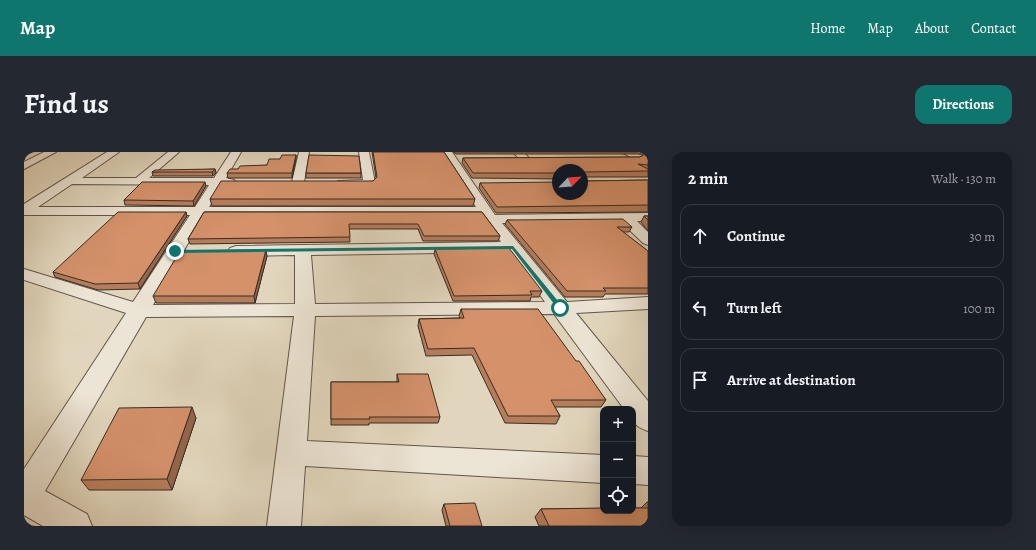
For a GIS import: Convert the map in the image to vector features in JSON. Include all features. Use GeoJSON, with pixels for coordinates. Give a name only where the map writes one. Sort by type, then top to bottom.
{"type":"FeatureCollection","features":[{"type":"Feature","properties":{"kind":"street"},"geometry":{"type":"LineString","coordinates":[[24,166],[52,152]]}},
{"type":"Feature","properties":{"kind":"street"},"geometry":{"type":"LineString","coordinates":[[24,210],[114,152]]}},
{"type":"Feature","properties":{"kind":"street"},"geometry":{"type":"LineString","coordinates":[[140,181],[174,152]]}},
{"type":"Feature","properties":{"kind":"street"},"geometry":{"type":"LineString","coordinates":[[75,526],[24,497],[139,311],[182,251],[200,211],[236,152]]}},
{"type":"Feature","properties":{"kind":"street"},"geometry":{"type":"LineString","coordinates":[[304,152],[294,182],[314,183]]}},
{"type":"Feature","properties":{"kind":"street"},"geometry":{"type":"LineString","coordinates":[[330,183],[370,183],[364,152]]}},
{"type":"Feature","properties":{"kind":"street"},"geometry":{"type":"LineString","coordinates":[[626,152],[648,164]]}},
{"type":"Feature","properties":{"kind":"street"},"geometry":{"type":"LineString","coordinates":[[455,157],[475,184],[488,215],[648,420]]}},
{"type":"Feature","properties":{"kind":"street"},"geometry":{"type":"LineString","coordinates":[[616,158],[638,158]]}},
{"type":"Feature","properties":{"kind":"street"},"geometry":{"type":"LineString","coordinates":[[24,159],[39,159]]}},
{"type":"Feature","properties":{"kind":"street"},"geometry":{"type":"LineString","coordinates":[[69,181],[242,182]]}},
{"type":"Feature","properties":{"kind":"street"},"geometry":{"type":"LineString","coordinates":[[24,210],[648,217]]}},
{"type":"Feature","properties":{"kind":"street"},"geometry":{"type":"LineString","coordinates":[[624,217],[648,240]]}},
{"type":"Feature","properties":{"kind":"street"},"geometry":{"type":"LineString","coordinates":[[220,251],[513,247]]}},
{"type":"Feature","properties":{"kind":"street"},"geometry":{"type":"LineString","coordinates":[[284,526],[305,310],[303,250]]}},
{"type":"Feature","properties":{"kind":"street"},"geometry":{"type":"LineString","coordinates":[[24,274],[139,311],[560,308],[648,303]]}},
{"type":"Feature","properties":{"kind":"street"},"geometry":{"type":"LineString","coordinates":[[292,453],[600,469]]}},
{"type":"Feature","properties":{"kind":"street"},"geometry":{"type":"LineString","coordinates":[[636,470],[648,471]]}},
{"type":"Feature","properties":{"kind":"building"},"geometry":{"type":"Polygon","coordinates":[[[373,152],[444,152],[475,199],[210,199],[221,181],[373,181],[377,177],[373,152]]]}},
{"type":"Feature","properties":{"kind":"building"},"geometry":{"type":"Polygon","coordinates":[[[646,152],[648,152],[648,165],[638,164],[648,169],[648,171],[588,172],[588,164],[552,164],[552,173],[473,173],[463,158],[640,157],[647,153],[646,152]]]}},
{"type":"Feature","properties":{"kind":"building"},"geometry":{"type":"Polygon","coordinates":[[[282,155],[296,155],[292,173],[227,173],[230,169],[238,169],[240,166],[267,165],[269,159],[280,159],[282,155]]]}},
{"type":"Feature","properties":{"kind":"building"},"geometry":{"type":"Polygon","coordinates":[[[309,155],[359,156],[361,173],[306,173],[309,155]]]}},
{"type":"Feature","properties":{"kind":"building"},"geometry":{"type":"Polygon","coordinates":[[[215,169],[212,172],[152,172],[155,170],[215,169]]]}},
{"type":"Feature","properties":{"kind":"building"},"geometry":{"type":"Polygon","coordinates":[[[648,180],[648,205],[497,207],[480,183],[552,182],[552,200],[588,200],[588,181],[648,180]]]}},
{"type":"Feature","properties":{"kind":"building"},"geometry":{"type":"Polygon","coordinates":[[[142,182],[205,182],[193,201],[124,200],[142,182]]]}},
{"type":"Feature","properties":{"kind":"building"},"geometry":{"type":"Polygon","coordinates":[[[118,212],[186,212],[138,283],[95,284],[53,272],[118,212]]]}},
{"type":"Feature","properties":{"kind":"building"},"geometry":{"type":"Polygon","coordinates":[[[204,212],[482,212],[500,236],[424,236],[418,224],[349,224],[350,237],[188,239],[204,212]]]}},
{"type":"Feature","properties":{"kind":"building"},"geometry":{"type":"Polygon","coordinates":[[[623,219],[632,227],[617,227],[648,251],[648,288],[603,288],[606,291],[567,291],[507,220],[623,219]]]}},
{"type":"Feature","properties":{"kind":"building"},"geometry":{"type":"Polygon","coordinates":[[[509,248],[542,291],[530,291],[532,295],[454,296],[435,249],[509,248]]]}},
{"type":"Feature","properties":{"kind":"building"},"geometry":{"type":"Polygon","coordinates":[[[266,250],[254,296],[153,296],[180,251],[266,250]]]}},
{"type":"Feature","properties":{"kind":"building"},"geometry":{"type":"Polygon","coordinates":[[[461,309],[538,309],[576,361],[579,361],[606,400],[551,400],[560,416],[508,416],[474,348],[428,349],[419,319],[464,318],[461,309]]]}},
{"type":"Feature","properties":{"kind":"building"},"geometry":{"type":"Polygon","coordinates":[[[397,374],[428,374],[440,417],[369,417],[370,419],[331,419],[331,382],[399,382],[397,374]]]}},
{"type":"Feature","properties":{"kind":"building"},"geometry":{"type":"Polygon","coordinates":[[[192,407],[167,479],[81,480],[119,408],[192,407]]]}},
{"type":"Feature","properties":{"kind":"building"},"geometry":{"type":"Polygon","coordinates":[[[475,503],[482,526],[450,526],[444,504],[475,503]]]}},
{"type":"Feature","properties":{"kind":"building"},"geometry":{"type":"Polygon","coordinates":[[[600,508],[600,514],[636,514],[636,508],[648,508],[648,526],[549,526],[541,509],[600,508]]]}},
{"type":"Feature","properties":{"kind":"route"},"geometry":{"type":"LineString","coordinates":[[175,251],[513,247],[560,308]]}}]}
